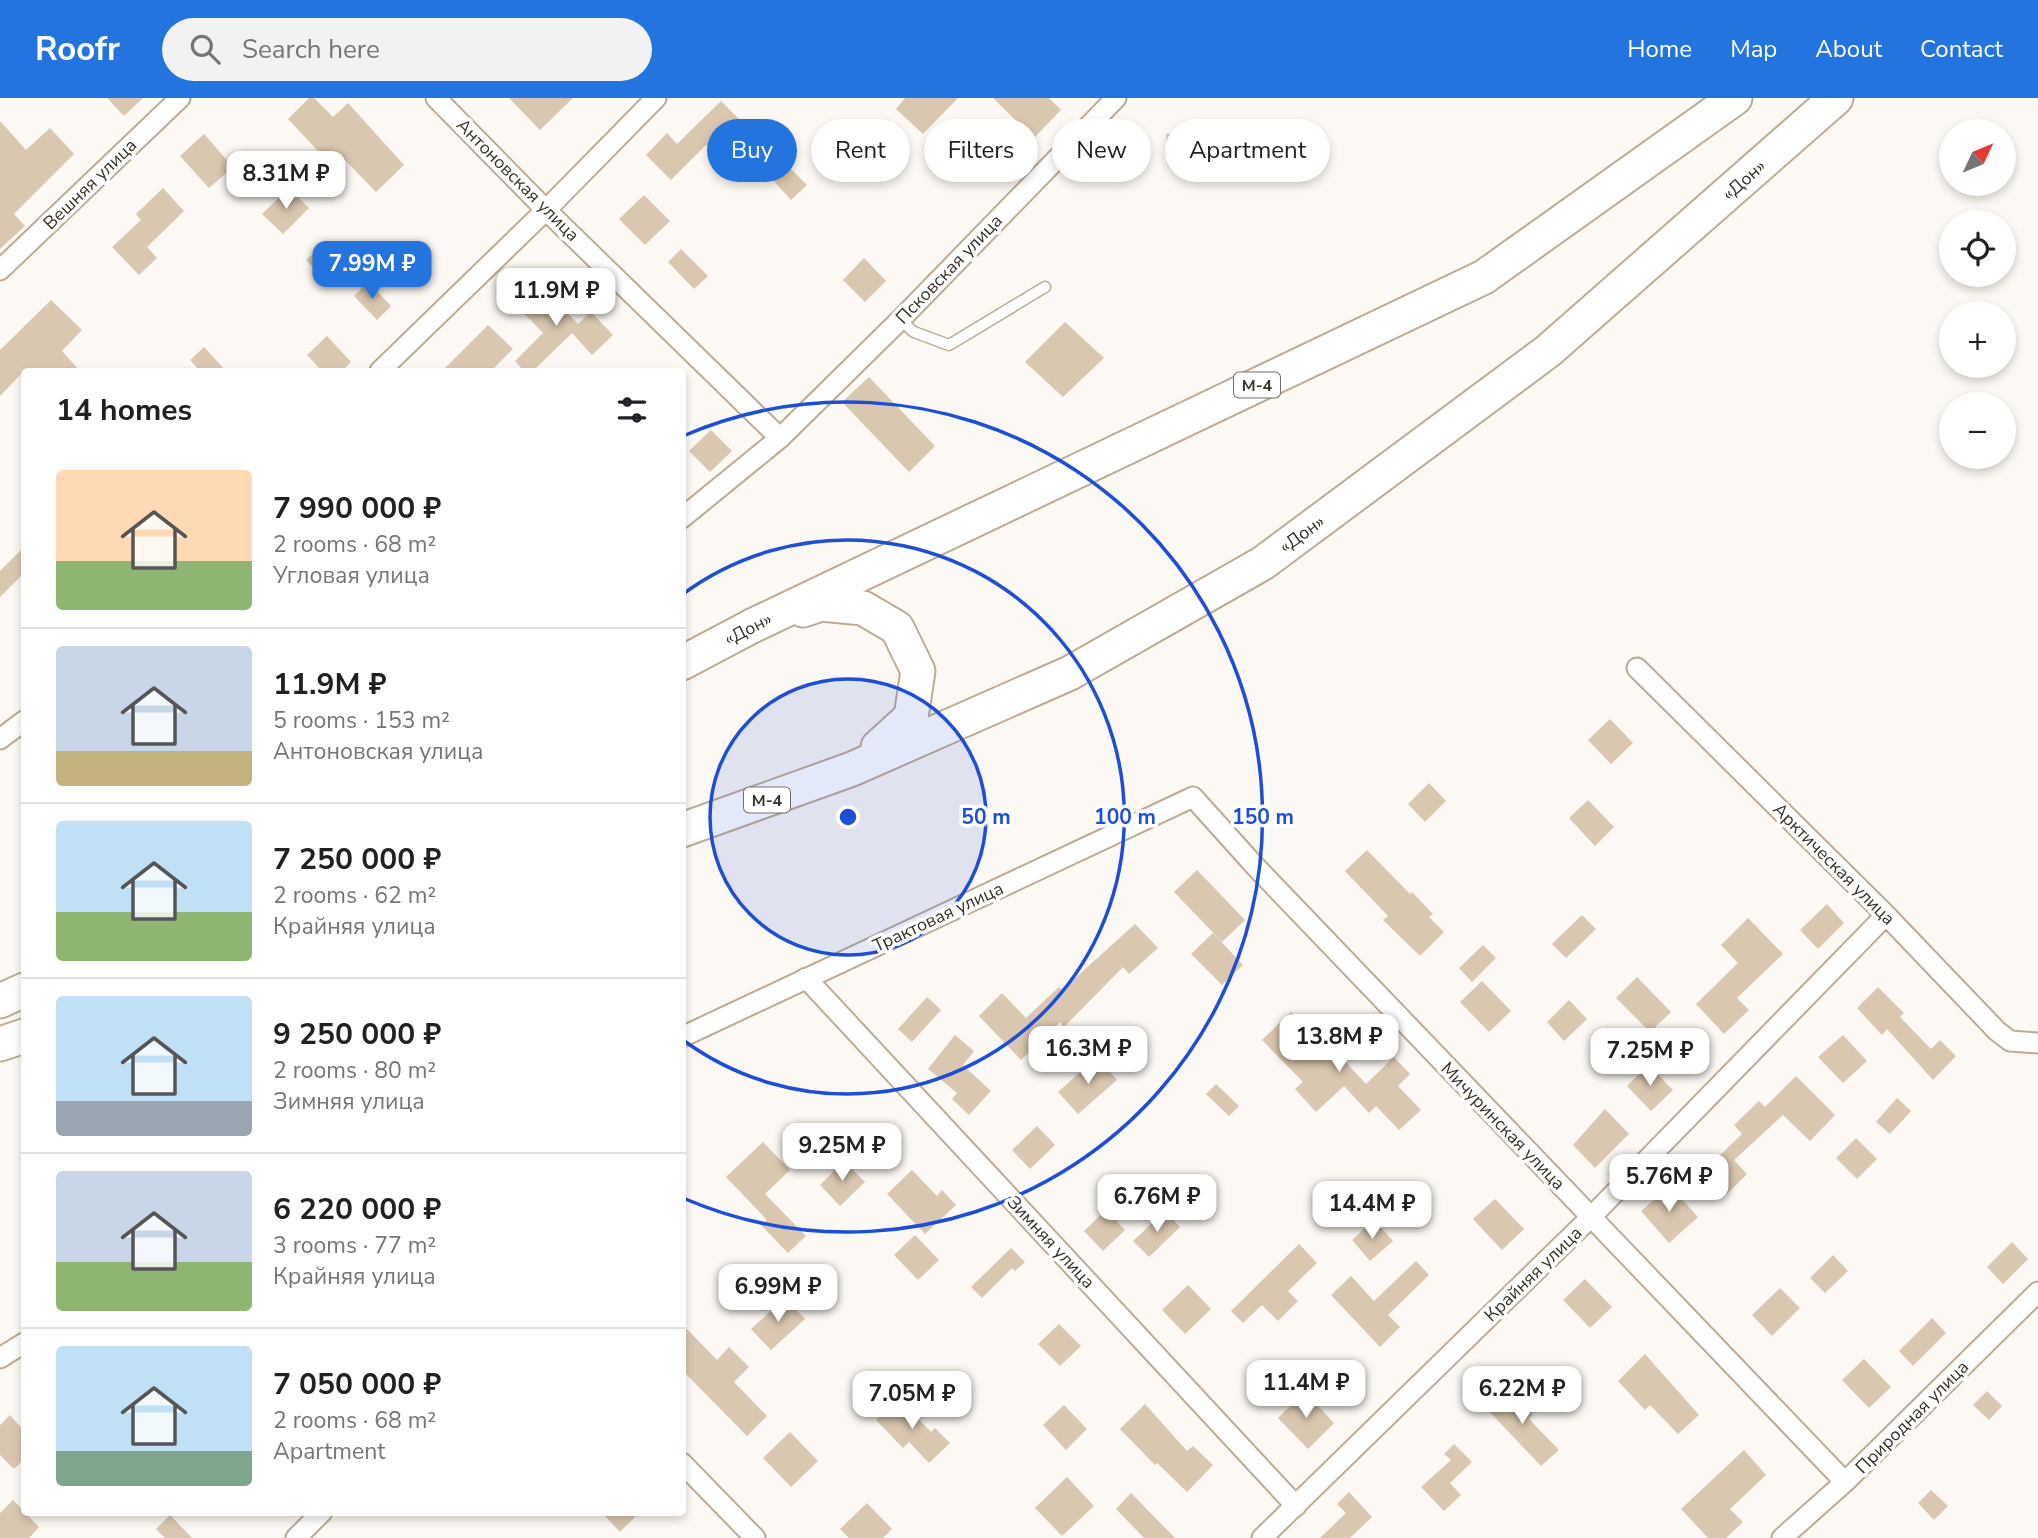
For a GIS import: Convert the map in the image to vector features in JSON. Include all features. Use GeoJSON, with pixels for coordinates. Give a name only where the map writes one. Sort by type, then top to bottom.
{"type":"FeatureCollection","features":[{"type":"Feature","properties":{"kind":"highway","name":"«Дон»"},"geometry":{"type":"LineString","coordinates":[[686,661],[752,626],[1484,277],[1735,98]]}},
{"type":"Feature","properties":{"kind":"highway","name":"«Дон»"},"geometry":{"type":"LineString","coordinates":[[686,829],[852,769],[1070,673],[1263,563],[1548,351],[1836,98]]}},
{"type":"Feature","properties":{"kind":"highway","name":"М-4"},"geometry":{"type":"LineString","coordinates":[[752,626],[821,604],[863,608],[897,628],[918,671],[911,717],[852,769]]}},
{"type":"Feature","properties":{"kind":"highway"},"geometry":{"type":"LineString","coordinates":[[0,1001],[21,991]]}},
{"type":"Feature","properties":{"kind":"highway"},"geometry":{"type":"LineString","coordinates":[[0,1044],[21,1037]]}},
{"type":"Feature","properties":{"kind":"street","name":"Вешняя улица"},"geometry":{"type":"LineString","coordinates":[[0,270],[180,98]]}},
{"type":"Feature","properties":{"kind":"street","name":"Антоновская улица"},"geometry":{"type":"LineString","coordinates":[[436,98],[546,210],[780,438]]}},
{"type":"Feature","properties":{"kind":"street"},"geometry":{"type":"LineString","coordinates":[[383,368],[546,210],[656,98]]}},
{"type":"Feature","properties":{"kind":"street","name":"Псковская улица"},"geometry":{"type":"LineString","coordinates":[[686,515],[780,438],[900,320],[1116,98]]}},
{"type":"Feature","properties":{"kind":"street","name":"Арктическая улица"},"geometry":{"type":"LineString","coordinates":[[1637,668],[1886,915],[1997,1031],[2010,1041],[2038,1043]]}},
{"type":"Feature","properties":{"kind":"street"},"geometry":{"type":"LineString","coordinates":[[0,739],[21,723]]}},
{"type":"Feature","properties":{"kind":"street","name":"Трактовая улица"},"geometry":{"type":"LineString","coordinates":[[686,1035],[1193,797]]}},
{"type":"Feature","properties":{"kind":"street","name":"Мичуринская улица"},"geometry":{"type":"LineString","coordinates":[[1193,797],[1255,866],[1845,1482]]}},
{"type":"Feature","properties":{"kind":"street","name":"Крайняя улица"},"geometry":{"type":"LineString","coordinates":[[1262,1538],[1591,1217],[1886,915]]}},
{"type":"Feature","properties":{"kind":"street","name":"Зимняя улица"},"geometry":{"type":"LineString","coordinates":[[806,978],[1296,1506]]}},
{"type":"Feature","properties":{"kind":"street","name":"Природная улица"},"geometry":{"type":"LineString","coordinates":[[1782,1538],[1845,1482],[2038,1292]]}},
{"type":"Feature","properties":{"kind":"street"},"geometry":{"type":"LineString","coordinates":[[0,1357],[21,1345]]}},
{"type":"Feature","properties":{"kind":"street"},"geometry":{"type":"LineString","coordinates":[[686,1467],[755,1538]]}},
{"type":"Feature","properties":{"kind":"street"},"geometry":{"type":"LineString","coordinates":[[296,1538],[318,1516]]}},
{"type":"Feature","properties":{"kind":"lane"},"geometry":{"type":"LineString","coordinates":[[900,320],[914,332],[949,345],[1045,287]]}},
{"type":"Feature","properties":{"kind":"building"},"geometry":{"type":"Polygon","coordinates":[[[107,98],[143,98],[124,116],[107,98]]]}},
{"type":"Feature","properties":{"kind":"building"},"geometry":{"type":"Polygon","coordinates":[[[309,98],[314,98],[333,117],[348,103],[404,165],[376,192],[342,157],[332,166],[288,119],[309,98]]]}},
{"type":"Feature","properties":{"kind":"building"},"geometry":{"type":"Polygon","coordinates":[[[509,98],[573,98],[540,130],[509,98]]]}},
{"type":"Feature","properties":{"kind":"building"},"geometry":{"type":"Polygon","coordinates":[[[905,98],[958,98],[938,119],[924,119],[923,134],[910,119],[896,109],[905,98]]]}},
{"type":"Feature","properties":{"kind":"building"},"geometry":{"type":"Polygon","coordinates":[[[993,98],[1049,98],[1061,110],[1038,134],[1038,119],[1015,119],[993,98]]]}},
{"type":"Feature","properties":{"kind":"building"},"geometry":{"type":"Polygon","coordinates":[[[721,101],[739,119],[707,119],[707,146],[671,180],[646,155],[667,133],[677,144],[721,101]]]}},
{"type":"Feature","properties":{"kind":"building"},"geometry":{"type":"Polygon","coordinates":[[[0,121],[26,150],[50,128],[74,154],[14,214],[25,226],[0,249],[0,121]]]}},
{"type":"Feature","properties":{"kind":"building"},"geometry":{"type":"Polygon","coordinates":[[[204,134],[233,167],[209,188],[180,156],[204,134]]]}},
{"type":"Feature","properties":{"kind":"building"},"geometry":{"type":"Polygon","coordinates":[[[797,175],[807,185],[791,200],[775,182],[797,182],[797,175]]]}},
{"type":"Feature","properties":{"kind":"building"},"geometry":{"type":"Polygon","coordinates":[[[163,188],[184,211],[147,247],[157,258],[139,275],[112,247],[141,220],[136,214],[163,188]]]}},
{"type":"Feature","properties":{"kind":"building"},"geometry":{"type":"Polygon","coordinates":[[[289,188],[309,208],[283,234],[262,214],[289,188]]]}},
{"type":"Feature","properties":{"kind":"building"},"geometry":{"type":"Polygon","coordinates":[[[644,195],[670,221],[645,245],[619,219],[644,195]]]}},
{"type":"Feature","properties":{"kind":"building"},"geometry":{"type":"Polygon","coordinates":[[[409,245],[425,263],[407,279],[391,261],[409,245]]]}},
{"type":"Feature","properties":{"kind":"building"},"geometry":{"type":"Polygon","coordinates":[[[681,249],[708,276],[694,289],[668,262],[681,249]]]}},
{"type":"Feature","properties":{"kind":"building"},"geometry":{"type":"Polygon","coordinates":[[[317,250],[339,272],[328,283],[306,260],[317,250]]]}},
{"type":"Feature","properties":{"kind":"building"},"geometry":{"type":"Polygon","coordinates":[[[864,258],[886,281],[865,302],[843,280],[864,258]]]}},
{"type":"Feature","properties":{"kind":"building"},"geometry":{"type":"Polygon","coordinates":[[[368,282],[391,306],[377,320],[354,296],[368,282]]]}},
{"type":"Feature","properties":{"kind":"building"},"geometry":{"type":"Polygon","coordinates":[[[538,282],[578,324],[591,312],[613,335],[592,355],[572,333],[536,368],[521,368],[515,361],[543,333],[515,304],[538,282]]]}},
{"type":"Feature","properties":{"kind":"building"},"geometry":{"type":"Polygon","coordinates":[[[51,300],[82,330],[62,351],[77,368],[21,368],[21,374],[0,396],[0,350],[51,300]]]}},
{"type":"Feature","properties":{"kind":"building"},"geometry":{"type":"Polygon","coordinates":[[[1065,322],[1104,358],[1063,397],[1025,362],[1065,322]]]}},
{"type":"Feature","properties":{"kind":"building"},"geometry":{"type":"Polygon","coordinates":[[[488,325],[513,349],[494,368],[445,368],[488,325]]]}},
{"type":"Feature","properties":{"kind":"building"},"geometry":{"type":"Polygon","coordinates":[[[327,336],[351,362],[345,368],[319,368],[307,355],[327,336]]]}},
{"type":"Feature","properties":{"kind":"building"},"geometry":{"type":"Polygon","coordinates":[[[204,347],[223,368],[197,368],[190,360],[204,347]]]}},
{"type":"Feature","properties":{"kind":"building"},"geometry":{"type":"Polygon","coordinates":[[[869,377],[935,446],[909,472],[842,402],[869,377]]]}},
{"type":"Feature","properties":{"kind":"building"},"geometry":{"type":"Polygon","coordinates":[[[711,430],[732,451],[710,472],[689,451],[711,430]]]}},
{"type":"Feature","properties":{"kind":"building"},"geometry":{"type":"Polygon","coordinates":[[[21,550],[21,576],[0,597],[0,571],[21,550]]]}},
{"type":"Feature","properties":{"kind":"building"},"geometry":{"type":"Polygon","coordinates":[[[1610,719],[1633,743],[1611,764],[1588,740],[1610,719]]]}},
{"type":"Feature","properties":{"kind":"building"},"geometry":{"type":"Polygon","coordinates":[[[1429,783],[1446,801],[1425,822],[1408,804],[1429,783]]]}},
{"type":"Feature","properties":{"kind":"building"},"geometry":{"type":"Polygon","coordinates":[[[1588,800],[1614,827],[1595,846],[1569,818],[1588,800]]]}},
{"type":"Feature","properties":{"kind":"building"},"geometry":{"type":"Polygon","coordinates":[[[1367,850],[1433,914],[1429,917],[1444,932],[1420,956],[1383,920],[1388,916],[1345,871],[1367,850]]]}},
{"type":"Feature","properties":{"kind":"building"},"geometry":{"type":"Polygon","coordinates":[[[1197,870],[1245,920],[1222,942],[1174,892],[1197,870]]]}},
{"type":"Feature","properties":{"kind":"building"},"geometry":{"type":"Polygon","coordinates":[[[1827,904],[1844,923],[1818,949],[1800,930],[1827,904]]]}},
{"type":"Feature","properties":{"kind":"building"},"geometry":{"type":"Polygon","coordinates":[[[1582,915],[1596,929],[1566,958],[1552,944],[1582,915]]]}},
{"type":"Feature","properties":{"kind":"building"},"geometry":{"type":"Polygon","coordinates":[[[1748,918],[1783,954],[1737,998],[1749,1010],[1724,1034],[1696,1004],[1738,963],[1721,945],[1748,918]]]}},
{"type":"Feature","properties":{"kind":"building"},"geometry":{"type":"Polygon","coordinates":[[[1135,924],[1158,948],[1129,974],[1123,967],[1064,1027],[1060,1022],[1021,1060],[979,1016],[1002,993],[1026,1018],[1059,987],[1062,990],[1135,924]]]}},
{"type":"Feature","properties":{"kind":"building"},"geometry":{"type":"Polygon","coordinates":[[[1213,933],[1243,965],[1222,985],[1191,954],[1213,933]]]}},
{"type":"Feature","properties":{"kind":"building"},"geometry":{"type":"Polygon","coordinates":[[[1483,945],[1496,958],[1472,982],[1459,968],[1483,945]]]}},
{"type":"Feature","properties":{"kind":"building"},"geometry":{"type":"Polygon","coordinates":[[[1637,977],[1671,1012],[1650,1032],[1616,998],[1637,977]]]}},
{"type":"Feature","properties":{"kind":"building"},"geometry":{"type":"Polygon","coordinates":[[[1482,981],[1511,1011],[1489,1032],[1460,1002],[1482,981]]]}},
{"type":"Feature","properties":{"kind":"building"},"geometry":{"type":"Polygon","coordinates":[[[1878,987],[1904,1013],[1900,1017],[1931,1049],[1940,1040],[1956,1056],[1933,1080],[1887,1029],[1882,1035],[1857,1008],[1878,987]]]}},
{"type":"Feature","properties":{"kind":"building"},"geometry":{"type":"Polygon","coordinates":[[[927,997],[941,1010],[912,1042],[898,1029],[927,997]]]}},
{"type":"Feature","properties":{"kind":"building"},"geometry":{"type":"Polygon","coordinates":[[[1569,1000],[1587,1019],[1564,1041],[1547,1022],[1569,1000]]]}},
{"type":"Feature","properties":{"kind":"building"},"geometry":{"type":"Polygon","coordinates":[[[1291,1012],[1332,1054],[1335,1051],[1366,1084],[1394,1057],[1410,1074],[1398,1086],[1421,1110],[1399,1130],[1376,1106],[1369,1113],[1344,1086],[1316,1112],[1295,1089],[1303,1082],[1262,1040],[1291,1012]]]}},
{"type":"Feature","properties":{"kind":"building"},"geometry":{"type":"Polygon","coordinates":[[[955,1035],[974,1051],[963,1065],[991,1091],[969,1115],[952,1099],[957,1093],[928,1069],[955,1035]]]}},
{"type":"Feature","properties":{"kind":"building"},"geometry":{"type":"Polygon","coordinates":[[[1843,1035],[1867,1061],[1843,1083],[1818,1057],[1843,1035]]]}},
{"type":"Feature","properties":{"kind":"building"},"geometry":{"type":"Polygon","coordinates":[[[1097,1057],[1117,1080],[1078,1114],[1058,1092],[1097,1057]]]}},
{"type":"Feature","properties":{"kind":"building"},"geometry":{"type":"Polygon","coordinates":[[[1648,1065],[1673,1090],[1651,1111],[1627,1086],[1648,1065]]]}},
{"type":"Feature","properties":{"kind":"building"},"geometry":{"type":"Polygon","coordinates":[[[1796,1076],[1835,1115],[1810,1141],[1783,1115],[1734,1160],[1747,1174],[1723,1198],[1700,1174],[1742,1134],[1734,1125],[1759,1101],[1765,1107],[1796,1076]]]}},
{"type":"Feature","properties":{"kind":"building"},"geometry":{"type":"Polygon","coordinates":[[[1216,1084],[1239,1106],[1229,1116],[1206,1094],[1216,1084]]]}},
{"type":"Feature","properties":{"kind":"building"},"geometry":{"type":"Polygon","coordinates":[[[1897,1098],[1911,1111],[1890,1134],[1876,1122],[1897,1098]]]}},
{"type":"Feature","properties":{"kind":"building"},"geometry":{"type":"Polygon","coordinates":[[[1605,1109],[1629,1134],[1595,1168],[1573,1145],[1605,1109]]]}},
{"type":"Feature","properties":{"kind":"building"},"geometry":{"type":"Polygon","coordinates":[[[1037,1126],[1055,1145],[1030,1169],[1012,1150],[1037,1126]]]}},
{"type":"Feature","properties":{"kind":"building"},"geometry":{"type":"Polygon","coordinates":[[[1856,1138],[1877,1159],[1857,1179],[1836,1158],[1856,1138]]]}},
{"type":"Feature","properties":{"kind":"building"},"geometry":{"type":"Polygon","coordinates":[[[763,1142],[790,1170],[765,1194],[806,1236],[788,1253],[761,1225],[767,1220],[726,1177],[763,1142]]]}},
{"type":"Feature","properties":{"kind":"building"},"geometry":{"type":"Polygon","coordinates":[[[844,1161],[865,1182],[840,1206],[820,1185],[844,1161]]]}},
{"type":"Feature","properties":{"kind":"building"},"geometry":{"type":"Polygon","coordinates":[[[912,1170],[937,1196],[942,1190],[956,1205],[925,1234],[887,1194],[912,1170]]]}},
{"type":"Feature","properties":{"kind":"building"},"geometry":{"type":"Polygon","coordinates":[[[1670,1186],[1698,1217],[1669,1243],[1641,1211],[1670,1186]]]}},
{"type":"Feature","properties":{"kind":"building"},"geometry":{"type":"Polygon","coordinates":[[[1495,1199],[1524,1229],[1502,1250],[1473,1219],[1495,1199]]]}},
{"type":"Feature","properties":{"kind":"building"},"geometry":{"type":"Polygon","coordinates":[[[1106,1210],[1125,1230],[1103,1251],[1084,1231],[1106,1210]]]}},
{"type":"Feature","properties":{"kind":"building"},"geometry":{"type":"Polygon","coordinates":[[[1165,1211],[1180,1227],[1149,1257],[1133,1241],[1165,1211]]]}},
{"type":"Feature","properties":{"kind":"building"},"geometry":{"type":"Polygon","coordinates":[[[1374,1220],[1393,1241],[1370,1261],[1352,1240],[1374,1220]]]}},
{"type":"Feature","properties":{"kind":"building"},"geometry":{"type":"Polygon","coordinates":[[[915,1235],[939,1260],[918,1280],[894,1255],[915,1235]]]}},
{"type":"Feature","properties":{"kind":"building"},"geometry":{"type":"Polygon","coordinates":[[[2012,1242],[2028,1259],[2003,1284],[1987,1267],[2012,1242]]]}},
{"type":"Feature","properties":{"kind":"building"},"geometry":{"type":"Polygon","coordinates":[[[1299,1244],[1317,1263],[1288,1291],[1298,1301],[1278,1321],[1262,1305],[1243,1323],[1231,1311],[1299,1244]]]}},
{"type":"Feature","properties":{"kind":"building"},"geometry":{"type":"Polygon","coordinates":[[[1011,1248],[1025,1262],[1015,1271],[1012,1268],[982,1298],[971,1287],[1011,1248]]]}},
{"type":"Feature","properties":{"kind":"building"},"geometry":{"type":"Polygon","coordinates":[[[1833,1255],[1848,1271],[1825,1293],[1810,1278],[1833,1255]]]}},
{"type":"Feature","properties":{"kind":"building"},"geometry":{"type":"Polygon","coordinates":[[[1416,1261],[1429,1275],[1388,1315],[1400,1327],[1380,1347],[1331,1295],[1351,1276],[1374,1301],[1416,1261]]]}},
{"type":"Feature","properties":{"kind":"building"},"geometry":{"type":"Polygon","coordinates":[[[1585,1279],[1612,1307],[1590,1328],[1563,1300],[1585,1279]]]}},
{"type":"Feature","properties":{"kind":"building"},"geometry":{"type":"Polygon","coordinates":[[[1188,1285],[1211,1309],[1185,1334],[1162,1310],[1188,1285]]]}},
{"type":"Feature","properties":{"kind":"building"},"geometry":{"type":"Polygon","coordinates":[[[1780,1288],[1800,1308],[1772,1336],[1752,1315],[1780,1288]]]}},
{"type":"Feature","properties":{"kind":"building"},"geometry":{"type":"Polygon","coordinates":[[[785,1298],[805,1319],[771,1350],[751,1329],[785,1298]]]}},
{"type":"Feature","properties":{"kind":"building"},"geometry":{"type":"Polygon","coordinates":[[[1932,1318],[1946,1333],[1913,1366],[1899,1351],[1932,1318]]]}},
{"type":"Feature","properties":{"kind":"building"},"geometry":{"type":"Polygon","coordinates":[[[1059,1324],[1081,1346],[1060,1366],[1038,1344],[1059,1324]]]}},
{"type":"Feature","properties":{"kind":"building"},"geometry":{"type":"Polygon","coordinates":[[[686,1328],[717,1360],[729,1347],[749,1367],[734,1382],[767,1416],[747,1436],[686,1374],[686,1328]]]}},
{"type":"Feature","properties":{"kind":"building"},"geometry":{"type":"Polygon","coordinates":[[[1645,1354],[1699,1415],[1678,1434],[1650,1405],[1645,1410],[1618,1381],[1645,1354]]]}},
{"type":"Feature","properties":{"kind":"building"},"geometry":{"type":"Polygon","coordinates":[[[1864,1359],[1891,1387],[1869,1408],[1842,1380],[1864,1359]]]}},
{"type":"Feature","properties":{"kind":"building"},"geometry":{"type":"Polygon","coordinates":[[[1507,1387],[1533,1414],[1529,1419],[1559,1450],[1541,1466],[1486,1408],[1507,1387]]]}},
{"type":"Feature","properties":{"kind":"building"},"geometry":{"type":"Polygon","coordinates":[[[1987,1391],[2002,1406],[1989,1420],[1973,1405],[1987,1391]]]}},
{"type":"Feature","properties":{"kind":"building"},"geometry":{"type":"Polygon","coordinates":[[[1305,1392],[1334,1423],[1308,1449],[1278,1418],[1305,1392]]]}},
{"type":"Feature","properties":{"kind":"building"},"geometry":{"type":"Polygon","coordinates":[[[898,1398],[931,1432],[935,1428],[950,1443],[929,1463],[909,1442],[903,1448],[876,1420],[898,1398]]]}},
{"type":"Feature","properties":{"kind":"building"},"geometry":{"type":"Polygon","coordinates":[[[1145,1404],[1187,1451],[1193,1446],[1213,1465],[1187,1492],[1157,1463],[1155,1465],[1120,1429],[1145,1404]]]}},
{"type":"Feature","properties":{"kind":"building"},"geometry":{"type":"Polygon","coordinates":[[[1064,1405],[1087,1429],[1066,1450],[1043,1425],[1064,1405]]]}},
{"type":"Feature","properties":{"kind":"building"},"geometry":{"type":"Polygon","coordinates":[[[10,1415],[21,1428],[21,1462],[14,1469],[0,1455],[0,1425],[10,1415]]]}},
{"type":"Feature","properties":{"kind":"building"},"geometry":{"type":"Polygon","coordinates":[[[790,1432],[818,1461],[791,1487],[763,1458],[790,1432]]]}},
{"type":"Feature","properties":{"kind":"building"},"geometry":{"type":"Polygon","coordinates":[[[1454,1444],[1472,1462],[1450,1483],[1461,1495],[1444,1511],[1421,1487],[1451,1460],[1444,1454],[1454,1444]]]}},
{"type":"Feature","properties":{"kind":"building"},"geometry":{"type":"Polygon","coordinates":[[[1744,1450],[1766,1475],[1730,1509],[1743,1522],[1726,1538],[1708,1538],[1681,1509],[1744,1450]]]}},
{"type":"Feature","properties":{"kind":"building"},"geometry":{"type":"Polygon","coordinates":[[[1067,1477],[1094,1506],[1062,1536],[1035,1508],[1067,1477]]]}},
{"type":"Feature","properties":{"kind":"building"},"geometry":{"type":"Polygon","coordinates":[[[1931,1490],[1948,1506],[1934,1520],[1918,1503],[1931,1490]]]}},
{"type":"Feature","properties":{"kind":"building"},"geometry":{"type":"Polygon","coordinates":[[[1349,1492],[1372,1517],[1350,1538],[1320,1538],[1346,1513],[1337,1504],[1349,1492]]]}},
{"type":"Feature","properties":{"kind":"building"},"geometry":{"type":"Polygon","coordinates":[[[1131,1493],[1175,1538],[1144,1538],[1116,1509],[1131,1493]]]}},
{"type":"Feature","properties":{"kind":"building"},"geometry":{"type":"Polygon","coordinates":[[[13,1500],[21,1508],[21,1516],[28,1516],[39,1527],[29,1538],[0,1538],[0,1513],[13,1500]]]}},
{"type":"Feature","properties":{"kind":"building"},"geometry":{"type":"Polygon","coordinates":[[[867,1503],[892,1529],[883,1538],[849,1538],[840,1529],[867,1503]]]}},
{"type":"Feature","properties":{"kind":"building"},"geometry":{"type":"Polygon","coordinates":[[[171,1516],[192,1538],[165,1538],[156,1529],[171,1516]]]}},
{"type":"Feature","properties":{"kind":"building"},"geometry":{"type":"Polygon","coordinates":[[[605,1516],[636,1516],[620,1532],[605,1516]]]}}]}
